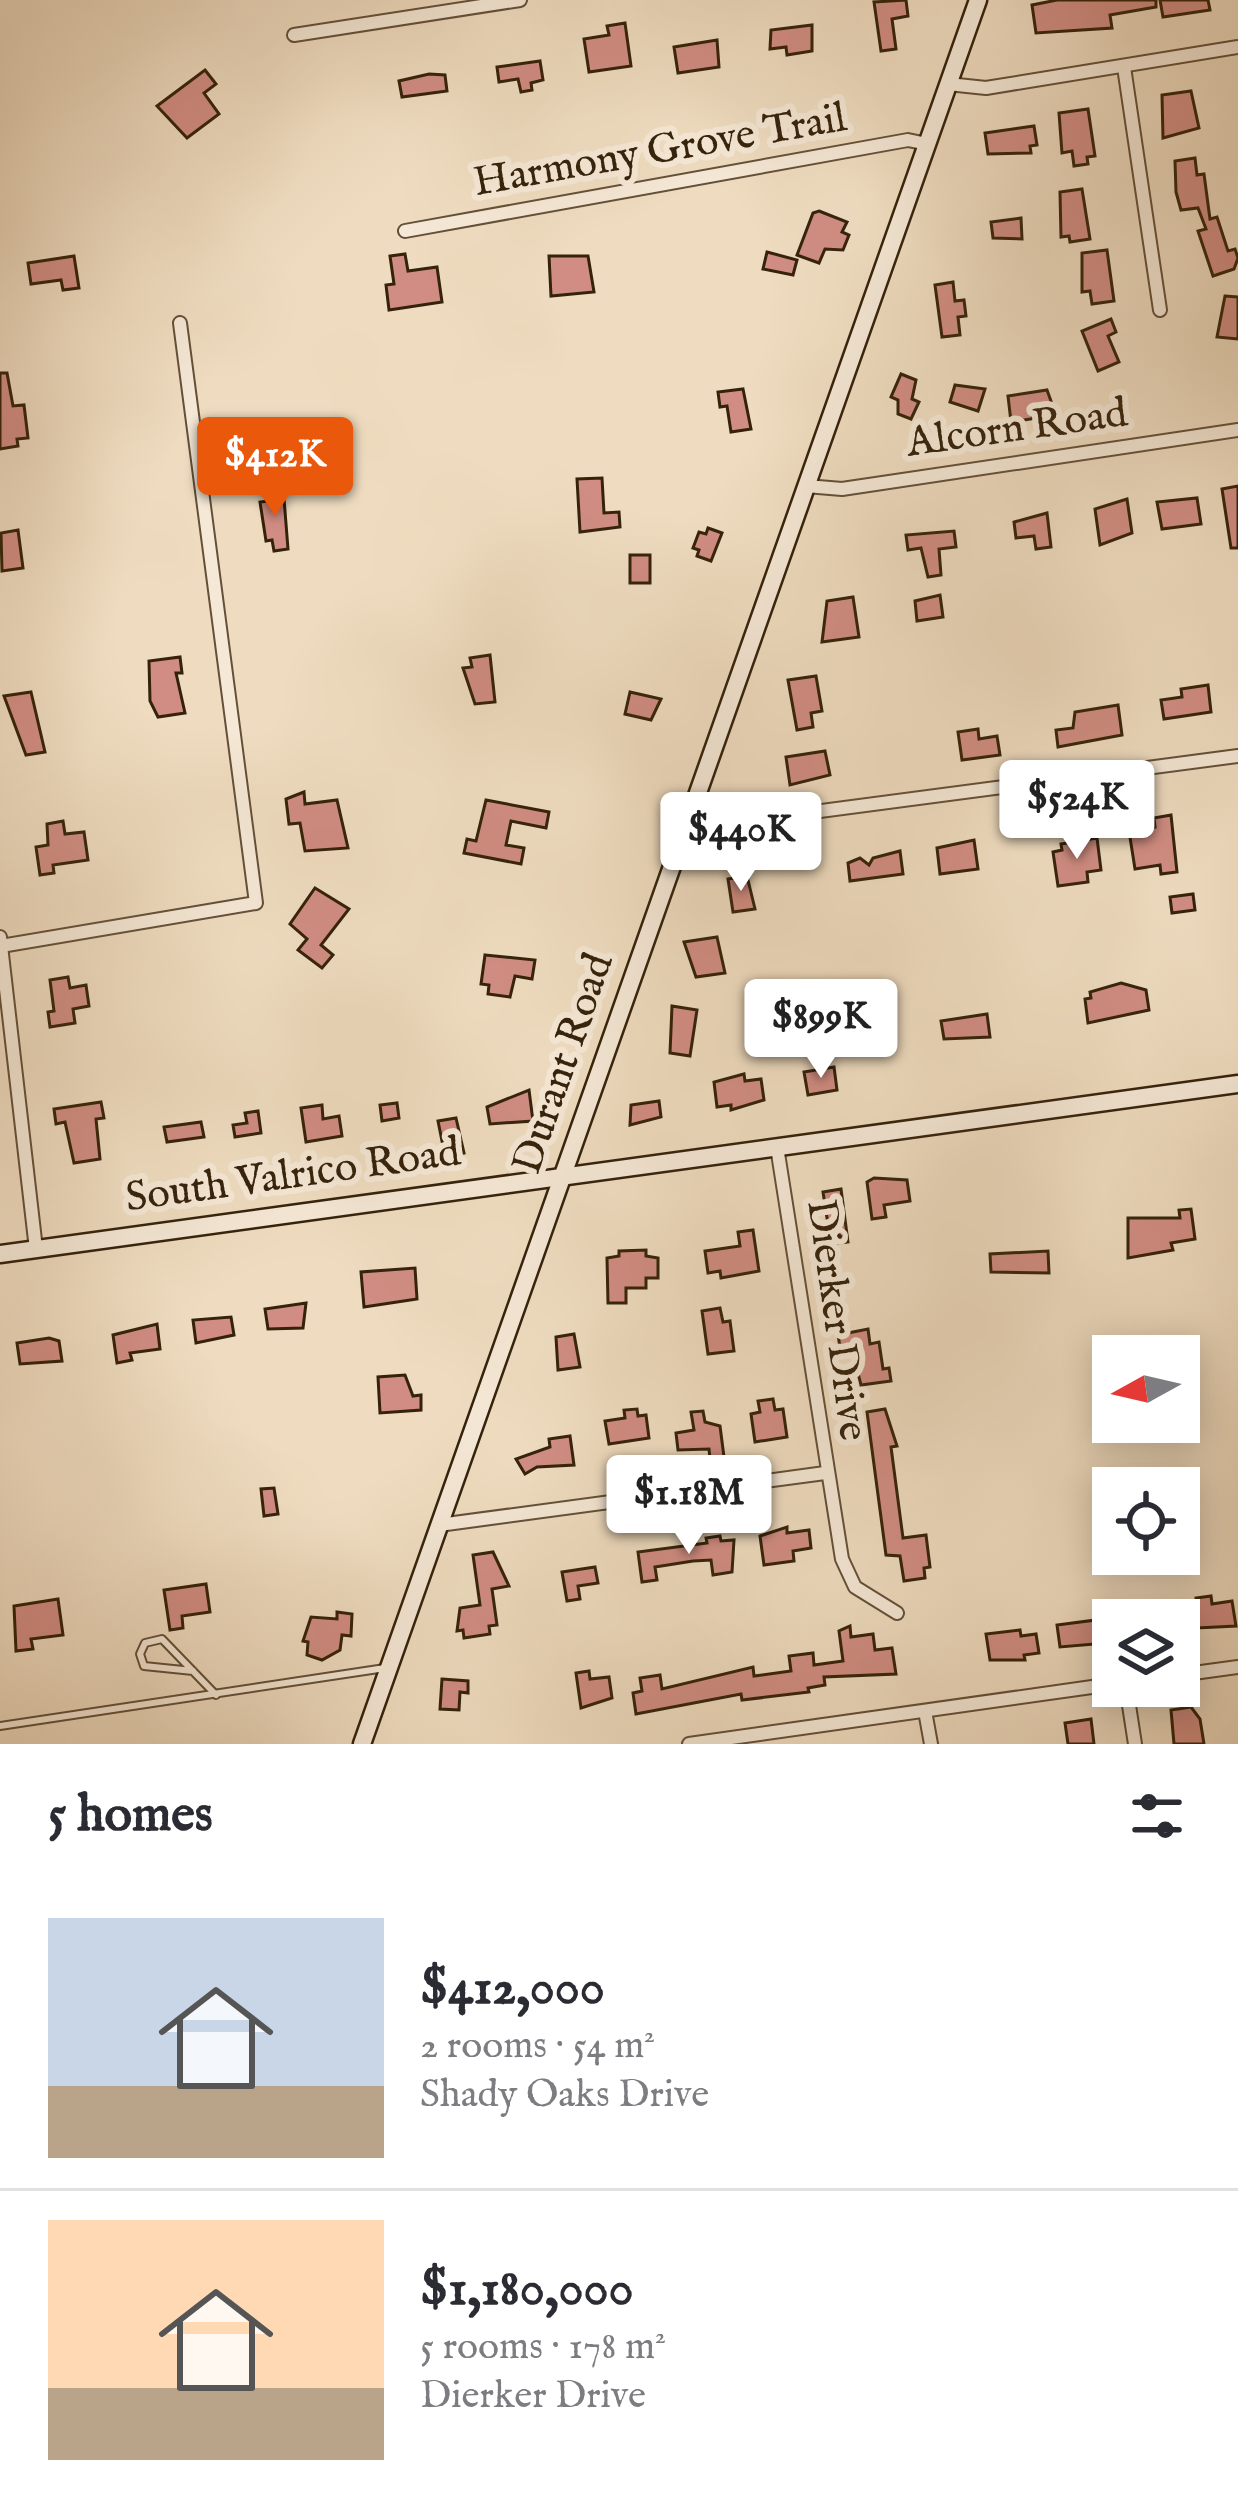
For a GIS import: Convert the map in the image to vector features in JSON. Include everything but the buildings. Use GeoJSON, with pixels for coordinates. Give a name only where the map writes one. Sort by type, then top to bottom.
{"type":"FeatureCollection","features":[{"type":"Feature","properties":{"kind":"street"},"geometry":{"type":"LineString","coordinates":[[294,35],[520,0]]}},
{"type":"Feature","properties":{"kind":"street","name":"Durant Road"},"geometry":{"type":"LineString","coordinates":[[362,1744],[978,0]]}},
{"type":"Feature","properties":{"kind":"street"},"geometry":{"type":"LineString","coordinates":[[948,84],[986,88],[1238,47]]}},
{"type":"Feature","properties":{"kind":"street"},"geometry":{"type":"LineString","coordinates":[[1124,67],[1160,310]]}},
{"type":"Feature","properties":{"kind":"street","name":"Harmony Grove Trail"},"geometry":{"type":"LineString","coordinates":[[405,231],[908,140],[927,143]]}},
{"type":"Feature","properties":{"kind":"street"},"geometry":{"type":"LineString","coordinates":[[1,946],[256,903],[180,323]]}},
{"type":"Feature","properties":{"kind":"street","name":"Alcorn Road"},"geometry":{"type":"LineString","coordinates":[[806,486],[842,488],[1238,430]]}},
{"type":"Feature","properties":{"kind":"street"},"geometry":{"type":"LineString","coordinates":[[684,829],[1238,756]]}},
{"type":"Feature","properties":{"kind":"street"},"geometry":{"type":"LineString","coordinates":[[0,937],[36,1249]]}},
{"type":"Feature","properties":{"kind":"street","name":"South Valrico Road"},"geometry":{"type":"LineString","coordinates":[[0,1254],[1238,1084]]}},
{"type":"Feature","properties":{"kind":"street","name":"Dierker Drive"},"geometry":{"type":"LineString","coordinates":[[439,1525],[825,1473],[777,1147]]}},
{"type":"Feature","properties":{"kind":"street"},"geometry":{"type":"LineString","coordinates":[[825,1473],[842,1559],[855,1587],[897,1613]]}},
{"type":"Feature","properties":{"kind":"street"},"geometry":{"type":"LineString","coordinates":[[1200,1672],[1238,1667]]}},
{"type":"Feature","properties":{"kind":"street"},"geometry":{"type":"LineString","coordinates":[[688,1744],[743,1741],[1092,1687]]}},
{"type":"Feature","properties":{"kind":"street"},"geometry":{"type":"LineString","coordinates":[[1129,1707],[1135,1744]]}},
{"type":"Feature","properties":{"kind":"street"},"geometry":{"type":"LineString","coordinates":[[925,1711],[931,1744]]}},
{"type":"Feature","properties":{"kind":"lane"},"geometry":{"type":"LineString","coordinates":[[193,1671],[160,1672],[144,1666],[140,1654],[145,1643],[162,1640],[193,1671],[216,1695]]}},
{"type":"Feature","properties":{"kind":"lane"},"geometry":{"type":"LineString","coordinates":[[0,1726],[389,1667]]}}]}
